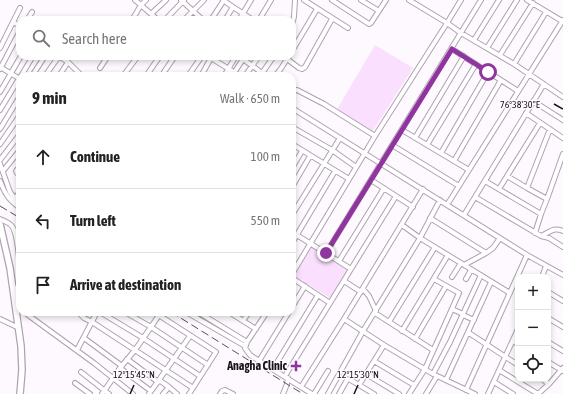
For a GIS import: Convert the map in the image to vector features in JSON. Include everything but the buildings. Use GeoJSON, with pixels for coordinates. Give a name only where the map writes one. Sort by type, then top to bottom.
{"type":"FeatureCollection","features":[{"type":"Feature","properties":{"kind":"main road"},"geometry":{"type":"LineString","coordinates":[[0,224],[10,268],[16,308]]}},
{"type":"Feature","properties":{"kind":"main road"},"geometry":{"type":"LineString","coordinates":[[17,316],[22,346],[20,394]]}},
{"type":"Feature","properties":{"kind":"main road"},"geometry":{"type":"LineString","coordinates":[[17,394],[18,346],[20,337]]}},
{"type":"Feature","properties":{"kind":"street"},"geometry":{"type":"LineString","coordinates":[[135,0],[152,16]]}},
{"type":"Feature","properties":{"kind":"street"},"geometry":{"type":"LineString","coordinates":[[134,16],[146,0]]}},
{"type":"Feature","properties":{"kind":"street"},"geometry":{"type":"LineString","coordinates":[[154,16],[166,0]]}},
{"type":"Feature","properties":{"kind":"street"},"geometry":{"type":"LineString","coordinates":[[169,16],[183,0],[196,16]]}},
{"type":"Feature","properties":{"kind":"street"},"geometry":{"type":"LineString","coordinates":[[188,16],[204,0]]}},
{"type":"Feature","properties":{"kind":"street"},"geometry":{"type":"LineString","coordinates":[[213,16],[223,0],[246,16]]}},
{"type":"Feature","properties":{"kind":"street"},"geometry":{"type":"LineString","coordinates":[[243,14],[251,0]]}},
{"type":"Feature","properties":{"kind":"street"},"geometry":{"type":"LineString","coordinates":[[261,16],[271,0]]}},
{"type":"Feature","properties":{"kind":"street"},"geometry":{"type":"LineString","coordinates":[[294,16],[295,0]]}},
{"type":"Feature","properties":{"kind":"street"},"geometry":{"type":"LineString","coordinates":[[304,0],[348,28]]}},
{"type":"Feature","properties":{"kind":"street"},"geometry":{"type":"LineString","coordinates":[[332,0],[369,24],[386,0]]}},
{"type":"Feature","properties":{"kind":"street"},"geometry":{"type":"LineString","coordinates":[[361,0],[379,11]]}},
{"type":"Feature","properties":{"kind":"street"},"geometry":{"type":"LineString","coordinates":[[408,0],[500,55],[563,97]]}},
{"type":"Feature","properties":{"kind":"street"},"geometry":{"type":"LineString","coordinates":[[296,268],[375,136],[461,0]]}},
{"type":"Feature","properties":{"kind":"street"},"geometry":{"type":"LineString","coordinates":[[326,253],[481,0]]}},
{"type":"Feature","properties":{"kind":"street"},"geometry":{"type":"LineString","coordinates":[[474,40],[499,0]]}},
{"type":"Feature","properties":{"kind":"street"},"geometry":{"type":"LineString","coordinates":[[487,48],[517,0]]}},
{"type":"Feature","properties":{"kind":"street"},"geometry":{"type":"LineString","coordinates":[[447,205],[563,21],[527,0]]}},
{"type":"Feature","properties":{"kind":"street"},"geometry":{"type":"LineString","coordinates":[[500,55],[533,4]]}},
{"type":"Feature","properties":{"kind":"street"},"geometry":{"type":"LineString","coordinates":[[227,16],[233,7]]}},
{"type":"Feature","properties":{"kind":"street"},"geometry":{"type":"LineString","coordinates":[[0,48],[20,8]]}},
{"type":"Feature","properties":{"kind":"street"},"geometry":{"type":"LineString","coordinates":[[296,44],[317,9]]}},
{"type":"Feature","properties":{"kind":"street"},"geometry":{"type":"LineString","coordinates":[[30,16],[32,12]]}},
{"type":"Feature","properties":{"kind":"street"},"geometry":{"type":"LineString","coordinates":[[514,64],[546,12]]}},
{"type":"Feature","properties":{"kind":"street"},"geometry":{"type":"LineString","coordinates":[[291,60],[299,68],[302,69],[304,67],[332,19]]}},
{"type":"Feature","properties":{"kind":"street"},"geometry":{"type":"LineString","coordinates":[[16,38],[0,68],[16,76]]}},
{"type":"Feature","properties":{"kind":"street"},"geometry":{"type":"LineString","coordinates":[[452,49],[518,91]]}},
{"type":"Feature","properties":{"kind":"street"},"geometry":{"type":"LineString","coordinates":[[415,138],[464,56]]}},
{"type":"Feature","properties":{"kind":"street"},"geometry":{"type":"LineString","coordinates":[[0,92],[18,60]]}},
{"type":"Feature","properties":{"kind":"street"},"geometry":{"type":"LineString","coordinates":[[24,72],[31,60]]}},
{"type":"Feature","properties":{"kind":"street"},"geometry":{"type":"LineString","coordinates":[[35,72],[42,60]]}},
{"type":"Feature","properties":{"kind":"street"},"geometry":{"type":"LineString","coordinates":[[48,72],[56,60]]}},
{"type":"Feature","properties":{"kind":"street"},"geometry":{"type":"LineString","coordinates":[[65,60],[77,71]]}},
{"type":"Feature","properties":{"kind":"street"},"geometry":{"type":"LineString","coordinates":[[100,68],[105,60]]}},
{"type":"Feature","properties":{"kind":"street"},"geometry":{"type":"LineString","coordinates":[[126,72],[135,60]]}},
{"type":"Feature","properties":{"kind":"street"},"geometry":{"type":"LineString","coordinates":[[149,72],[157,60]]}},
{"type":"Feature","properties":{"kind":"street"},"geometry":{"type":"LineString","coordinates":[[164,72],[172,60]]}},
{"type":"Feature","properties":{"kind":"street"},"geometry":{"type":"LineString","coordinates":[[191,72],[199,60]]}},
{"type":"Feature","properties":{"kind":"street"},"geometry":{"type":"LineString","coordinates":[[203,72],[211,60]]}},
{"type":"Feature","properties":{"kind":"street"},"geometry":{"type":"LineString","coordinates":[[215,60],[234,72],[240,60]]}},
{"type":"Feature","properties":{"kind":"street"},"geometry":{"type":"LineString","coordinates":[[226,72],[238,60]]}},
{"type":"Feature","properties":{"kind":"street"},"geometry":{"type":"LineString","coordinates":[[245,60],[259,72]]}},
{"type":"Feature","properties":{"kind":"street"},"geometry":{"type":"LineString","coordinates":[[248,72],[256,60]]}},
{"type":"Feature","properties":{"kind":"street"},"geometry":{"type":"LineString","coordinates":[[262,72],[271,60]]}},
{"type":"Feature","properties":{"kind":"street"},"geometry":{"type":"LineString","coordinates":[[278,72],[286,60]]}},
{"type":"Feature","properties":{"kind":"street"},"geometry":{"type":"LineString","coordinates":[[62,72],[68,62]]}},
{"type":"Feature","properties":{"kind":"street"},"geometry":{"type":"LineString","coordinates":[[427,145],[476,64]]}},
{"type":"Feature","properties":{"kind":"street"},"geometry":{"type":"LineString","coordinates":[[441,153],[488,72]]}},
{"type":"Feature","properties":{"kind":"street"},"geometry":{"type":"LineString","coordinates":[[454,161],[501,80]]}},
{"type":"Feature","properties":{"kind":"street"},"geometry":{"type":"LineString","coordinates":[[0,110],[16,84]]}},
{"type":"Feature","properties":{"kind":"street"},"geometry":{"type":"LineString","coordinates":[[464,215],[544,84]]}},
{"type":"Feature","properties":{"kind":"street"},"geometry":{"type":"LineString","coordinates":[[296,90],[324,104],[375,136]]}},
{"type":"Feature","properties":{"kind":"street"},"geometry":{"type":"LineString","coordinates":[[534,101],[563,120]]}},
{"type":"Feature","properties":{"kind":"street"},"geometry":{"type":"LineString","coordinates":[[0,129],[16,103]]}},
{"type":"Feature","properties":{"kind":"street"},"geometry":{"type":"LineString","coordinates":[[296,112],[365,153],[527,255],[563,275]]}},
{"type":"Feature","properties":{"kind":"street"},"geometry":{"type":"LineString","coordinates":[[526,113],[563,138]]}},
{"type":"Feature","properties":{"kind":"street"},"geometry":{"type":"LineString","coordinates":[[0,144],[16,121]]}},
{"type":"Feature","properties":{"kind":"street"},"geometry":{"type":"LineString","coordinates":[[499,189],[540,123]]}},
{"type":"Feature","properties":{"kind":"street"},"geometry":{"type":"LineString","coordinates":[[296,129],[332,150],[356,167]]}},
{"type":"Feature","properties":{"kind":"street"},"geometry":{"type":"LineString","coordinates":[[527,188],[550,129]]}},
{"type":"Feature","properties":{"kind":"street"},"geometry":{"type":"LineString","coordinates":[[402,130],[470,170]]}},
{"type":"Feature","properties":{"kind":"street"},"geometry":{"type":"LineString","coordinates":[[296,208],[340,138]]}},
{"type":"Feature","properties":{"kind":"street"},"geometry":{"type":"LineString","coordinates":[[0,160],[16,139]]}},
{"type":"Feature","properties":{"kind":"street"},"geometry":{"type":"LineString","coordinates":[[392,145],[459,186]]}},
{"type":"Feature","properties":{"kind":"street"},"geometry":{"type":"LineString","coordinates":[[296,147],[349,179]]}},
{"type":"Feature","properties":{"kind":"street"},"geometry":{"type":"LineString","coordinates":[[296,161],[302,151]]}},
{"type":"Feature","properties":{"kind":"street"},"geometry":{"type":"LineString","coordinates":[[535,233],[563,154]]}},
{"type":"Feature","properties":{"kind":"street"},"geometry":{"type":"LineString","coordinates":[[3,171],[16,155]]}},
{"type":"Feature","properties":{"kind":"street"},"geometry":{"type":"LineString","coordinates":[[296,180],[310,156]]}},
{"type":"Feature","properties":{"kind":"street"},"geometry":{"type":"LineString","coordinates":[[0,164],[10,192],[14,198],[16,196]]}},
{"type":"Feature","properties":{"kind":"street"},"geometry":{"type":"LineString","coordinates":[[335,171],[297,235],[351,268]]}},
{"type":"Feature","properties":{"kind":"street"},"geometry":{"type":"LineString","coordinates":[[508,176],[547,199]]}},
{"type":"Feature","properties":{"kind":"street"},"geometry":{"type":"LineString","coordinates":[[371,180],[413,207]]}},
{"type":"Feature","properties":{"kind":"street"},"geometry":{"type":"LineString","coordinates":[[0,181],[8,198],[16,205]]}},
{"type":"Feature","properties":{"kind":"street"},"geometry":{"type":"LineString","coordinates":[[485,181],[541,214]]}},
{"type":"Feature","properties":{"kind":"street"},"geometry":{"type":"LineString","coordinates":[[339,261],[384,188]]}},
{"type":"Feature","properties":{"kind":"street"},"geometry":{"type":"LineString","coordinates":[[301,387],[423,189]]}},
{"type":"Feature","properties":{"kind":"street"},"geometry":{"type":"LineString","coordinates":[[284,394],[287,384],[286,377],[330,302],[396,196]]}},
{"type":"Feature","properties":{"kind":"street"},"geometry":{"type":"LineString","coordinates":[[476,196],[535,233],[549,238],[563,247]]}},
{"type":"Feature","properties":{"kind":"street"},"geometry":{"type":"LineString","coordinates":[[328,394],[363,331],[420,238],[440,200]]}},
{"type":"Feature","properties":{"kind":"street"},"geometry":{"type":"LineString","coordinates":[[430,218],[486,253]]}},
{"type":"Feature","properties":{"kind":"street"},"geometry":{"type":"LineString","coordinates":[[0,219],[11,225],[16,232]]}},
{"type":"Feature","properties":{"kind":"street"},"geometry":{"type":"LineString","coordinates":[[402,225],[420,238],[510,293]]}},
{"type":"Feature","properties":{"kind":"street"},"geometry":{"type":"LineString","coordinates":[[541,236],[554,229],[563,231]]}},
{"type":"Feature","properties":{"kind":"street"},"geometry":{"type":"LineString","coordinates":[[452,276],[462,264],[486,253],[493,248],[500,238]]}},
{"type":"Feature","properties":{"kind":"street"},"geometry":{"type":"LineString","coordinates":[[389,322],[435,247]]}},
{"type":"Feature","properties":{"kind":"street"},"geometry":{"type":"LineString","coordinates":[[402,331],[448,255]]}},
{"type":"Feature","properties":{"kind":"street"},"geometry":{"type":"LineString","coordinates":[[466,390],[527,255]]}},
{"type":"Feature","properties":{"kind":"street"},"geometry":{"type":"LineString","coordinates":[[543,274],[546,266]]}},
{"type":"Feature","properties":{"kind":"street"},"geometry":{"type":"LineString","coordinates":[[466,280],[472,270]]}},
{"type":"Feature","properties":{"kind":"street"},"geometry":{"type":"LineString","coordinates":[[426,394],[481,275]]}},
{"type":"Feature","properties":{"kind":"street"},"geometry":{"type":"LineString","coordinates":[[409,394],[425,369],[459,293],[434,279]]}},
{"type":"Feature","properties":{"kind":"street"},"geometry":{"type":"LineString","coordinates":[[296,280],[330,302]]}},
{"type":"Feature","properties":{"kind":"street"},"geometry":{"type":"LineString","coordinates":[[344,280],[362,290],[369,296],[375,312],[414,339],[433,350]]}},
{"type":"Feature","properties":{"kind":"street"},"geometry":{"type":"LineString","coordinates":[[446,380],[491,282]]}},
{"type":"Feature","properties":{"kind":"street"},"geometry":{"type":"LineString","coordinates":[[296,301],[305,286]]}},
{"type":"Feature","properties":{"kind":"street"},"geometry":{"type":"LineString","coordinates":[[414,339],[446,286]]}},
{"type":"Feature","properties":{"kind":"street"},"geometry":{"type":"LineString","coordinates":[[551,294],[563,301]]}},
{"type":"Feature","properties":{"kind":"street"},"geometry":{"type":"LineString","coordinates":[[272,369],[318,295]]}},
{"type":"Feature","properties":{"kind":"street"},"geometry":{"type":"LineString","coordinates":[[452,309],[474,320]]}},
{"type":"Feature","properties":{"kind":"street"},"geometry":{"type":"LineString","coordinates":[[29,316],[77,350],[133,394]]}},
{"type":"Feature","properties":{"kind":"street"},"geometry":{"type":"LineString","coordinates":[[82,316],[193,388]]}},
{"type":"Feature","properties":{"kind":"street"},"geometry":{"type":"LineString","coordinates":[[77,350],[96,316]]}},
{"type":"Feature","properties":{"kind":"street"},"geometry":{"type":"LineString","coordinates":[[106,316],[143,338],[200,376]]}},
{"type":"Feature","properties":{"kind":"street"},"geometry":{"type":"LineString","coordinates":[[132,316],[208,365]]}},
{"type":"Feature","properties":{"kind":"street"},"geometry":{"type":"LineString","coordinates":[[103,392],[151,327],[156,316]]}},
{"type":"Feature","properties":{"kind":"street"},"geometry":{"type":"LineString","coordinates":[[161,316],[216,352],[189,394]]}},
{"type":"Feature","properties":{"kind":"street"},"geometry":{"type":"LineString","coordinates":[[193,316],[245,346],[250,355],[313,394],[328,371]]}},
{"type":"Feature","properties":{"kind":"street"},"geometry":{"type":"LineString","coordinates":[[205,316],[247,342]]}},
{"type":"Feature","properties":{"kind":"street"},"geometry":{"type":"LineString","coordinates":[[236,316],[256,329]]}},
{"type":"Feature","properties":{"kind":"street"},"geometry":{"type":"LineString","coordinates":[[243,321],[246,316]]}},
{"type":"Feature","properties":{"kind":"street"},"geometry":{"type":"LineString","coordinates":[[245,346],[264,316]]}},
{"type":"Feature","properties":{"kind":"street"},"geometry":{"type":"LineString","coordinates":[[259,361],[287,316]]}},
{"type":"Feature","properties":{"kind":"street"},"geometry":{"type":"LineString","coordinates":[[0,319],[19,328]]}},
{"type":"Feature","properties":{"kind":"street"},"geometry":{"type":"LineString","coordinates":[[344,319],[435,375],[475,394]]}},
{"type":"Feature","properties":{"kind":"street"},"geometry":{"type":"LineString","coordinates":[[551,320],[563,327]]}},
{"type":"Feature","properties":{"kind":"street"},"geometry":{"type":"LineString","coordinates":[[468,332],[515,363]]}},
{"type":"Feature","properties":{"kind":"street"},"geometry":{"type":"LineString","coordinates":[[84,338],[121,367],[150,393],[190,336]]}},
{"type":"Feature","properties":{"kind":"street"},"geometry":{"type":"LineString","coordinates":[[488,394],[515,336]]}},
{"type":"Feature","properties":{"kind":"street"},"geometry":{"type":"LineString","coordinates":[[551,344],[563,351]]}},
{"type":"Feature","properties":{"kind":"street"},"geometry":{"type":"LineString","coordinates":[[360,385],[384,345]]}},
{"type":"Feature","properties":{"kind":"street"},"geometry":{"type":"LineString","coordinates":[[127,359],[177,394]]}},
{"type":"Feature","properties":{"kind":"street"},"geometry":{"type":"LineString","coordinates":[[374,361],[414,385]]}},
{"type":"Feature","properties":{"kind":"street"},"geometry":{"type":"LineString","coordinates":[[500,370],[538,394],[563,370],[551,364]]}},
{"type":"Feature","properties":{"kind":"street"},"geometry":{"type":"LineString","coordinates":[[81,372],[103,392],[109,394]]}},
{"type":"Feature","properties":{"kind":"street"},"geometry":{"type":"LineString","coordinates":[[366,374],[399,394]]}},
{"type":"Feature","properties":{"kind":"street"},"geometry":{"type":"LineString","coordinates":[[339,394],[349,379],[373,394]]}},
{"type":"Feature","properties":{"kind":"street"},"geometry":{"type":"LineString","coordinates":[[494,382],[513,394]]}},
{"type":"Feature","properties":{"kind":"street"},"geometry":{"type":"LineString","coordinates":[[74,383],[90,394]]}},
{"type":"Feature","properties":{"kind":"street"},"geometry":{"type":"LineString","coordinates":[[163,394],[169,387]]}},
{"type":"Feature","properties":{"kind":"street"},"geometry":{"type":"LineString","coordinates":[[220,394],[225,390],[233,394]]}},
{"type":"Feature","properties":{"kind":"shaded area"},"geometry":{"type":"Polygon","coordinates":[[[375,45],[413,68],[372,132],[336,111],[375,45]]]}},
{"type":"Feature","properties":{"kind":"shaded area"},"geometry":{"type":"Polygon","coordinates":[[[312,247],[347,270],[330,298],[296,277],[296,273],[312,247]]]}},
{"type":"Feature","properties":{"kind":"railway"},"geometry":{"type":"LineString","coordinates":[[0,206],[16,216]]}},
{"type":"Feature","properties":{"kind":"railway"},"geometry":{"type":"LineString","coordinates":[[177,316],[303,394]]}},
{"type":"Feature","properties":{"kind":"place","name":"Anagha Clinic"},"geometry":{"type":"Point","coordinates":[296,366]}},
{"type":"Feature","properties":{"kind":"route"},"geometry":{"type":"LineString","coordinates":[[326,253],[452,49],[488,72]]}}]}
